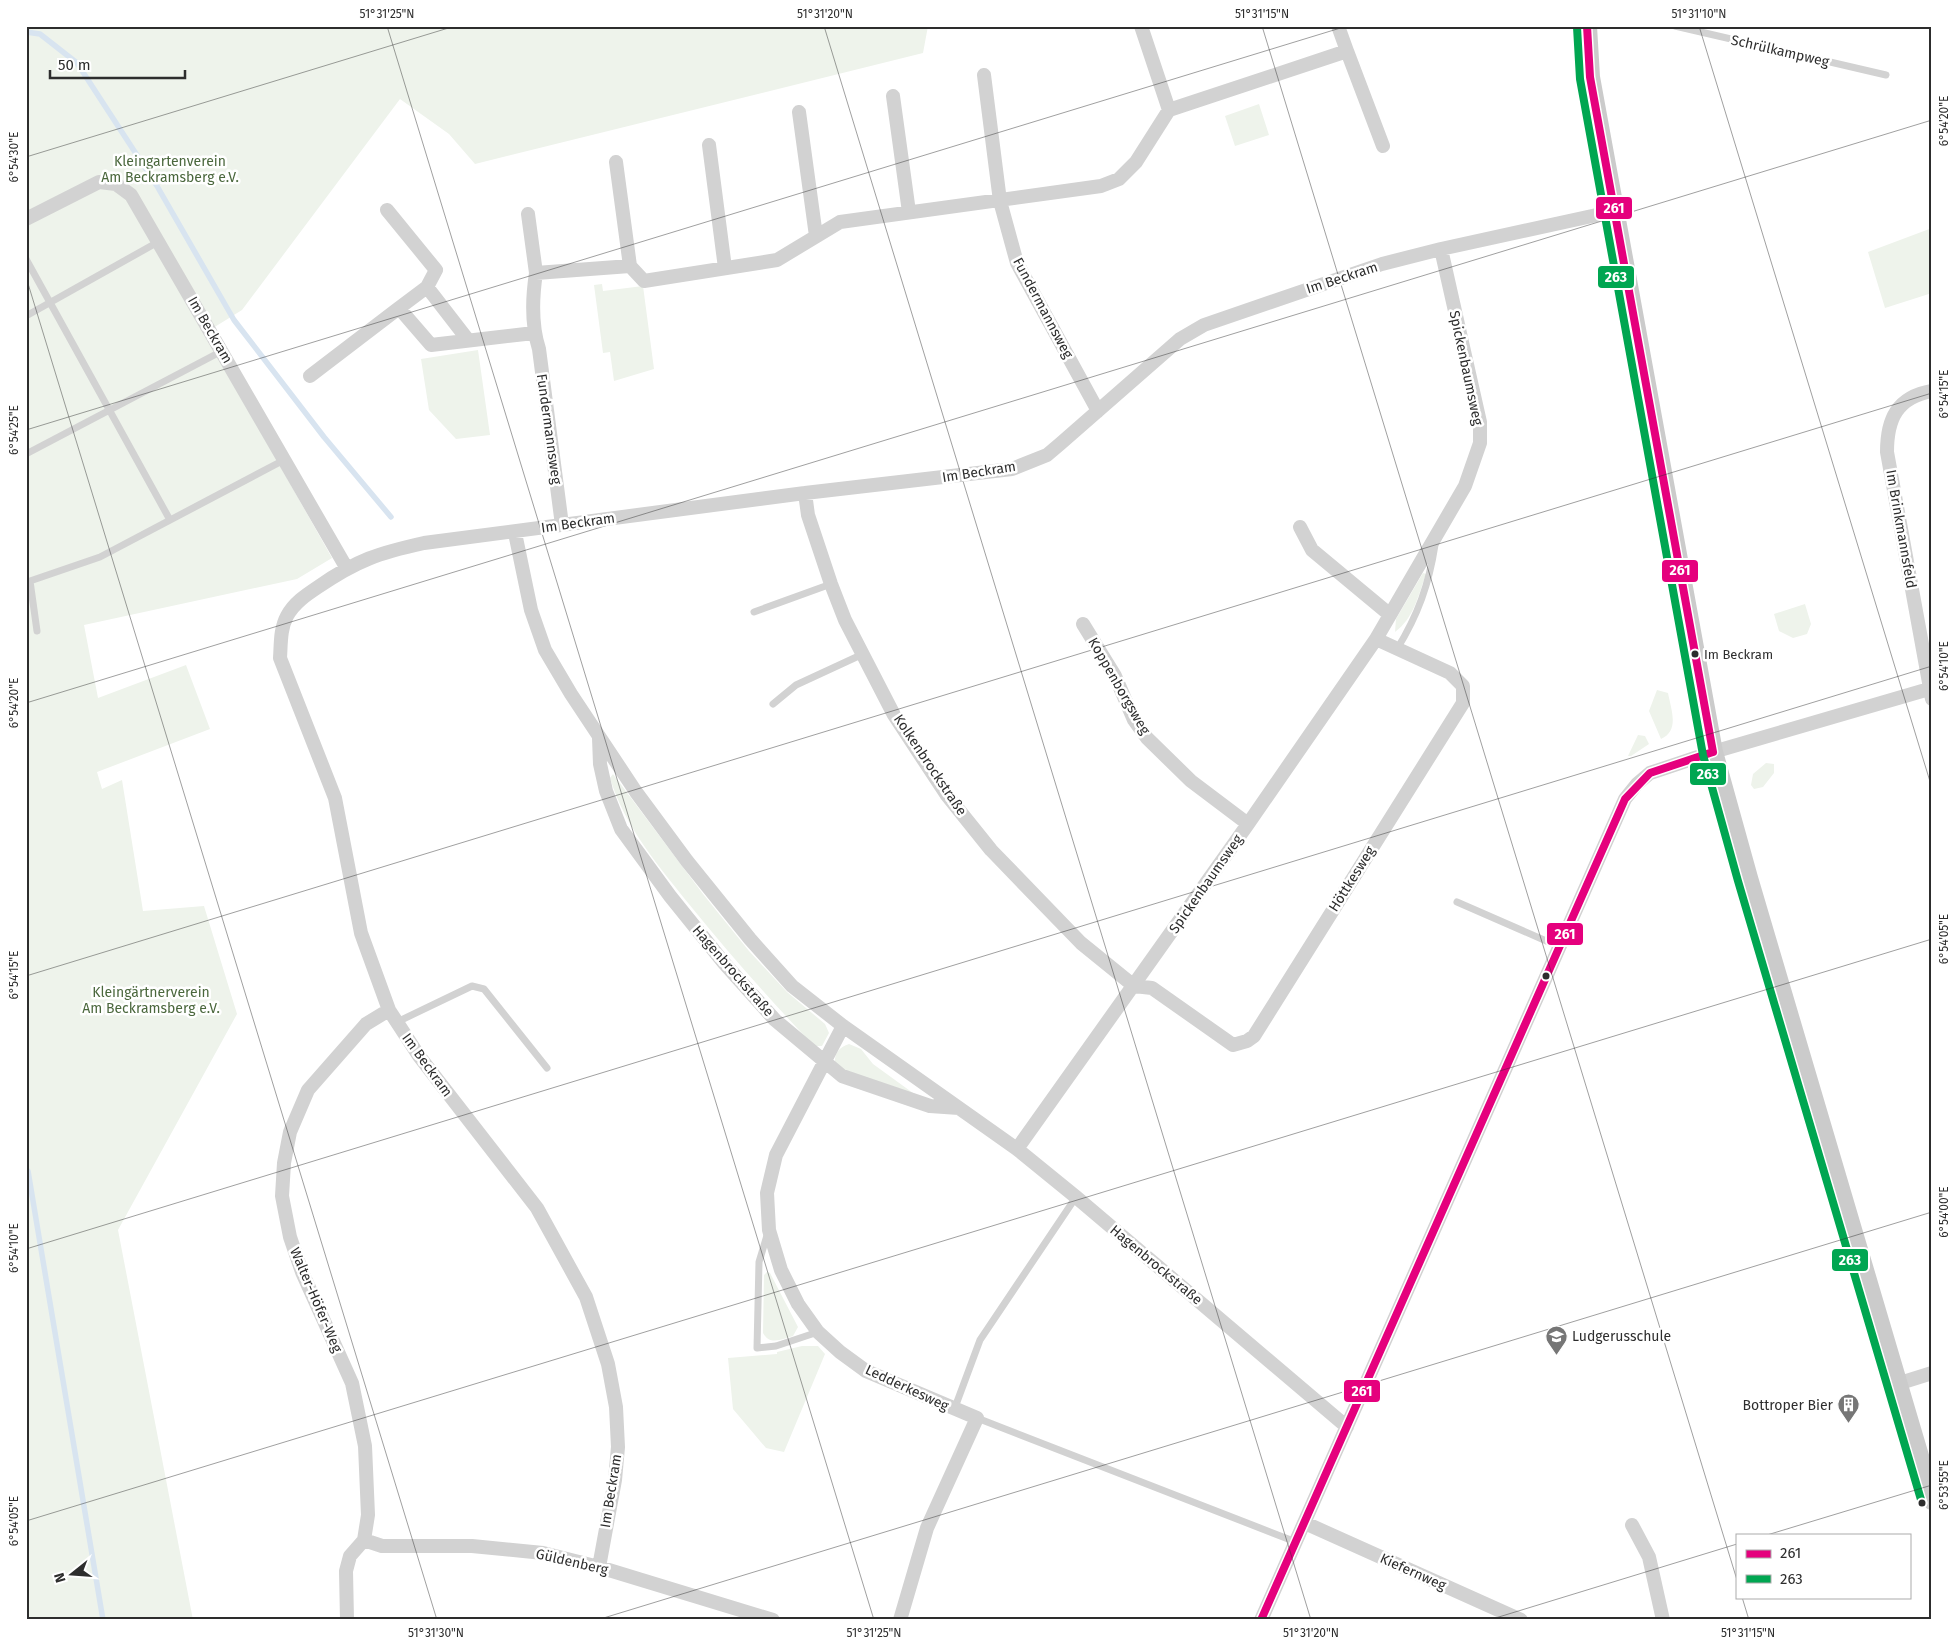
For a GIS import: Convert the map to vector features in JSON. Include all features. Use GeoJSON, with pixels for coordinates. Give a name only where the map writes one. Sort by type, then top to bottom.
{"type":"FeatureCollection","features":[{"type":"Feature","properties":{"kind":"main road"},"geometry":{"type":"LineString","coordinates":[[1587,26],[1590,77],[1616,211],[1713,752],[1896,1384],[1932,1500]]}},
{"type":"Feature","properties":{"kind":"street"},"geometry":{"type":"LineString","coordinates":[[1141,26],[1169,110]]}},
{"type":"Feature","properties":{"kind":"street"},"geometry":{"type":"LineString","coordinates":[[1338,26],[1383,146]]}},
{"type":"Feature","properties":{"kind":"street"},"geometry":{"type":"LineString","coordinates":[[616,162],[630,266],[644,281],[777,260],[840,222],[1101,186],[1119,179],[1136,162],[1169,110],[1348,51]]}},
{"type":"Feature","properties":{"kind":"street","name":"Fundermannsweg"},"geometry":{"type":"LineString","coordinates":[[984,75],[1000,201],[1017,263],[1098,411]]}},
{"type":"Feature","properties":{"kind":"street"},"geometry":{"type":"LineString","coordinates":[[893,96],[909,212]]}},
{"type":"Feature","properties":{"kind":"street"},"geometry":{"type":"LineString","coordinates":[[799,112],[816,236]]}},
{"type":"Feature","properties":{"kind":"street"},"geometry":{"type":"LineString","coordinates":[[709,145],[725,268]]}},
{"type":"Feature","properties":{"kind":"street","name":"Im Beckram"},"geometry":{"type":"LineString","coordinates":[[26,219],[99,182],[116,184],[131,195],[346,567]]}},
{"type":"Feature","properties":{"kind":"street"},"geometry":{"type":"LineString","coordinates":[[310,376],[427,287],[436,270],[387,210]]}},
{"type":"Feature","properties":{"kind":"street","name":"Im Beckram"},"geometry":{"type":"LineString","coordinates":[[598,1567],[615,1480],[618,1447],[616,1407],[608,1364],[586,1297],[537,1208],[419,1056],[389,1010],[361,933],[335,798],[280,658],[281,633],[288,616],[302,598],[346,567],[380,553],[424,543],[805,493],[1012,469],[1047,454],[1191,331],[1323,283],[1382,264],[1441,249],[1616,211]]}},
{"type":"Feature","properties":{"kind":"street","name":"Fundermannsweg"},"geometry":{"type":"LineString","coordinates":[[528,214],[536,274],[532,296],[534,333],[539,349],[562,525]]}},
{"type":"Feature","properties":{"kind":"street","name":"Spickenbaumsweg"},"geometry":{"type":"LineString","coordinates":[[1017,1150],[1248,824],[1376,639],[1465,486],[1480,443],[1480,422],[1441,249]]}},
{"type":"Feature","properties":{"kind":"street"},"geometry":{"type":"LineString","coordinates":[[536,274],[630,266]]}},
{"type":"Feature","properties":{"kind":"street"},"geometry":{"type":"LineString","coordinates":[[427,287],[468,340]]}},
{"type":"Feature","properties":{"kind":"street"},"geometry":{"type":"LineString","coordinates":[[399,308],[431,345],[534,333]]}},
{"type":"Feature","properties":{"kind":"street","name":"Im Brinkmannsfeld"},"geometry":{"type":"LineString","coordinates":[[1261,1620],[1625,799],[1637,784],[1650,773],[1713,752],[1931,694],[1888,452],[1887,432],[1894,414],[1904,403],[1920,393],[1932,391]]}},
{"type":"Feature","properties":{"kind":"street","name":"Kolkenbrockstraße"},"geometry":{"type":"LineString","coordinates":[[805,493],[808,515],[831,584],[863,654],[900,723],[946,794],[991,850],[1081,943],[1134,986]]}},
{"type":"Feature","properties":{"kind":"street"},"geometry":{"type":"LineString","coordinates":[[1300,527],[1312,550],[1389,614]]}},
{"type":"Feature","properties":{"kind":"street","name":"Hagenbrockstraße"},"geometry":{"type":"LineString","coordinates":[[515,532],[531,610],[545,650],[599,738],[636,792],[750,939],[792,986],[843,1026],[1017,1150],[1076,1197],[1347,1427]]}},
{"type":"Feature","properties":{"kind":"street","name":"Koppenborgsweg"},"geometry":{"type":"LineString","coordinates":[[1083,624],[1115,676],[1134,720],[1147,738],[1191,781],[1248,824]]}},
{"type":"Feature","properties":{"kind":"street","name":"Höttkesweg"},"geometry":{"type":"LineString","coordinates":[[1134,986],[1152,988],[1232,1045],[1246,1042],[1254,1036],[1463,703],[1464,691],[1458,678],[1376,639]]}},
{"type":"Feature","properties":{"kind":"street","name":"Hagenbrockstraße"},"geometry":{"type":"LineString","coordinates":[[599,738],[600,764],[606,791],[621,829],[670,896],[724,963],[775,1020],[842,1076],[930,1106],[960,1108]]}},
{"type":"Feature","properties":{"kind":"street","name":"Walter-Höfer-Weg"},"geometry":{"type":"LineString","coordinates":[[347,1620],[346,1571],[350,1556],[364,1540],[368,1515],[365,1446],[352,1383],[296,1255],[282,1196],[284,1163],[290,1132],[308,1090],[366,1024],[389,1010]]}},
{"type":"Feature","properties":{"kind":"street","name":"Ledderkesweg"},"geometry":{"type":"LineString","coordinates":[[843,1026],[776,1155],[767,1193],[769,1230],[781,1270],[798,1304],[818,1332],[866,1372],[977,1418]]}},
{"type":"Feature","properties":{"kind":"street"},"geometry":{"type":"LineString","coordinates":[[1896,1384],[1932,1372]]}},
{"type":"Feature","properties":{"kind":"street"},"geometry":{"type":"LineString","coordinates":[[900,1620],[927,1528],[977,1418]]}},
{"type":"Feature","properties":{"kind":"street","name":"Kiefernweg"},"geometry":{"type":"LineString","coordinates":[[1305,1523],[1520,1620]]}},
{"type":"Feature","properties":{"kind":"street"},"geometry":{"type":"LineString","coordinates":[[1632,1525],[1649,1557],[1664,1620]]}},
{"type":"Feature","properties":{"kind":"street","name":"Güldenberg"},"geometry":{"type":"LineString","coordinates":[[364,1540],[382,1546],[472,1546],[543,1553],[598,1567],[773,1620]]}},
{"type":"Feature","properties":{"kind":"lane","name":"Schrülkampweg"},"geometry":{"type":"LineString","coordinates":[[1674,26],[1886,75]]}},
{"type":"Feature","properties":{"kind":"lane"},"geometry":{"type":"LineString","coordinates":[[26,316],[158,242]]}},
{"type":"Feature","properties":{"kind":"lane"},"geometry":{"type":"LineString","coordinates":[[26,259],[170,520]]}},
{"type":"Feature","properties":{"kind":"lane"},"geometry":{"type":"LineString","coordinates":[[26,454],[222,351]]}},
{"type":"Feature","properties":{"kind":"lane"},"geometry":{"type":"LineString","coordinates":[[37,631],[30,581],[100,557],[284,460]]}},
{"type":"Feature","properties":{"kind":"lane"},"geometry":{"type":"LineString","coordinates":[[1397,649],[1415,620],[1431,571],[1437,534]]}},
{"type":"Feature","properties":{"kind":"lane"},"geometry":{"type":"LineString","coordinates":[[754,612],[831,584]]}},
{"type":"Feature","properties":{"kind":"lane"},"geometry":{"type":"LineString","coordinates":[[773,704],[796,685],[863,654]]}},
{"type":"Feature","properties":{"kind":"lane"},"geometry":{"type":"LineString","coordinates":[[1457,902],[1560,948]]}},
{"type":"Feature","properties":{"kind":"lane"},"geometry":{"type":"LineString","coordinates":[[396,1023],[472,986],[484,990],[547,1068]]}},
{"type":"Feature","properties":{"kind":"lane"},"geometry":{"type":"LineString","coordinates":[[954,1410],[980,1340],[1076,1197]]}},
{"type":"Feature","properties":{"kind":"lane"},"geometry":{"type":"LineString","coordinates":[[769,1230],[759,1262],[757,1348],[776,1346],[818,1332]]}},
{"type":"Feature","properties":{"kind":"lane"},"geometry":{"type":"LineString","coordinates":[[977,1418],[1296,1542]]}},
{"type":"Feature","properties":{"kind":"green space","name":"Kleingartenverein Am Beckramsberg e.V."},"geometry":{"type":"Polygon","coordinates":[[[26,26],[928,26],[923,53],[475,164],[449,134],[400,99],[242,310],[205,333],[332,558],[297,579],[84,625],[98,698],[186,665],[210,729],[97,772],[102,789],[122,780],[143,911],[204,906],[237,1014],[118,1230],[193,1620],[26,1620],[26,26]]]}},
{"type":"Feature","properties":{"kind":"green space"},"geometry":{"type":"Polygon","coordinates":[[[1259,104],[1269,135],[1235,146],[1225,116],[1259,104]]]}},
{"type":"Feature","properties":{"kind":"green space"},"geometry":{"type":"Polygon","coordinates":[[[1932,228],[1932,293],[1885,308],[1868,252],[1932,228]]]}},
{"type":"Feature","properties":{"kind":"green space"},"geometry":{"type":"Polygon","coordinates":[[[602,284],[603,291],[643,286],[654,369],[614,381],[610,352],[603,353],[594,285],[602,284]]]}},
{"type":"Feature","properties":{"kind":"green space"},"geometry":{"type":"Polygon","coordinates":[[[478,350],[490,435],[456,439],[429,410],[421,359],[478,350]]]}},
{"type":"Feature","properties":{"kind":"green space"},"geometry":{"type":"Polygon","coordinates":[[[1423,573],[1426,574],[1415,606],[1407,620],[1395,632],[1396,619],[1423,573]]]}},
{"type":"Feature","properties":{"kind":"green space"},"geometry":{"type":"Polygon","coordinates":[[[1805,604],[1811,624],[1807,634],[1793,638],[1779,631],[1774,614],[1805,604]]]}},
{"type":"Feature","properties":{"kind":"green space"},"geometry":{"type":"Polygon","coordinates":[[[1657,690],[1668,693],[1673,719],[1671,731],[1661,739],[1649,711],[1657,690]]]}},
{"type":"Feature","properties":{"kind":"green space"},"geometry":{"type":"Polygon","coordinates":[[[1638,735],[1645,736],[1649,744],[1628,756],[1638,735]]]}},
{"type":"Feature","properties":{"kind":"green space"},"geometry":{"type":"Polygon","coordinates":[[[1766,763],[1774,764],[1774,773],[1763,787],[1754,789],[1751,785],[1753,774],[1766,763]]]}},
{"type":"Feature","properties":{"kind":"green space"},"geometry":{"type":"Polygon","coordinates":[[[613,774],[703,894],[749,951],[787,992],[825,1024],[829,1033],[822,1046],[814,1046],[737,962],[657,863],[634,831],[625,814],[610,778],[613,774]]]}},
{"type":"Feature","properties":{"kind":"green space"},"geometry":{"type":"Polygon","coordinates":[[[849,1044],[861,1049],[873,1064],[924,1101],[842,1071],[835,1064],[835,1057],[840,1049],[849,1044]]]}},
{"type":"Feature","properties":{"kind":"green space"},"geometry":{"type":"Polygon","coordinates":[[[767,1272],[770,1273],[798,1327],[793,1336],[781,1340],[769,1339],[763,1333],[764,1275],[767,1272]]]}},
{"type":"Feature","properties":{"kind":"green space"},"geometry":{"type":"Polygon","coordinates":[[[802,1346],[818,1346],[825,1354],[784,1452],[766,1448],[733,1409],[728,1358],[777,1354],[777,1352],[802,1346]]]}},
{"type":"Feature","properties":{"kind":"waterway"},"geometry":{"type":"LineString","coordinates":[[26,32],[40,34],[77,63],[157,186],[234,320],[324,437],[391,517]]}},
{"type":"Feature","properties":{"kind":"waterway"},"geometry":{"type":"LineString","coordinates":[[28,1171],[103,1620]]}},
{"type":"Feature","properties":{"kind":"transit line","name":"261"},"geometry":{"type":"LineString","coordinates":[[1587,26],[1590,77],[1713,752]]}},
{"type":"Feature","properties":{"kind":"transit line","name":"263"},"geometry":{"type":"LineString","coordinates":[[1577,27],[1580,79],[1703,755],[1738,881],[1922,1503]]}},
{"type":"Feature","properties":{"kind":"transit line","name":"261"},"geometry":{"type":"LineString","coordinates":[[1261,1620],[1625,799],[1650,773],[1713,752]]}},
{"type":"Feature","properties":{"kind":"place","name":"Im Beckram"},"geometry":{"type":"Point","coordinates":[1695,654]}},
{"type":"Feature","properties":{"kind":"place","name":"Ludgerusschule"},"geometry":{"type":"Point","coordinates":[1556,1355]}},
{"type":"Feature","properties":{"kind":"place","name":"Bottroper Bier"},"geometry":{"type":"Point","coordinates":[1849,1424]}},
{"type":"Feature","properties":{"kind":"park label","name":"Kleingärtnerverein Am Beckramsberg e.V."},"geometry":{"type":"Point","coordinates":[151,1000]}}]}
